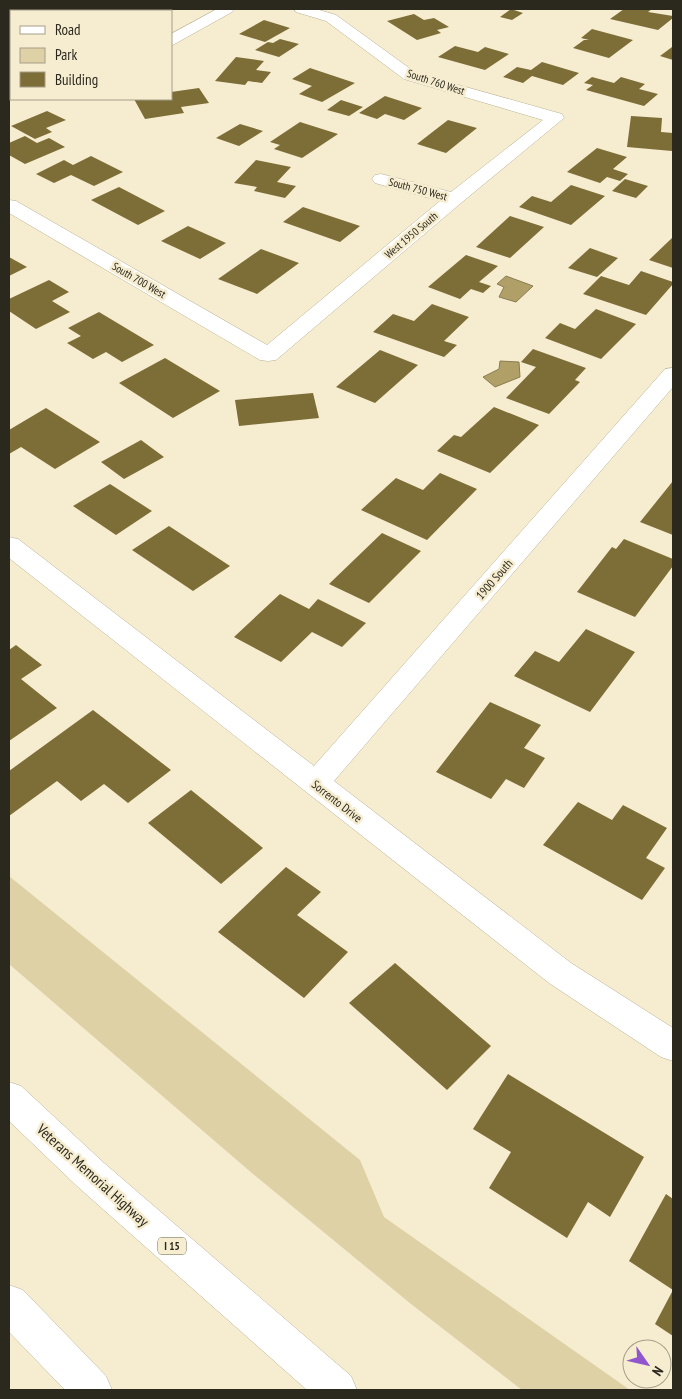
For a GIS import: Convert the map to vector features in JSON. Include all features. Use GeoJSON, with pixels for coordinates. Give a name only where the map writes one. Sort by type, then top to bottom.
{"type":"FeatureCollection","features":[{"type":"Feature","properties":{"kind":"main road"},"geometry":{"type":"LineString","coordinates":[[172,40],[227,9]]}},
{"type":"Feature","properties":{"kind":"main road"},"geometry":{"type":"LineString","coordinates":[[301,9],[331,18],[347,9]]}},
{"type":"Feature","properties":{"kind":"main road","name":"South 760 West"},"geometry":{"type":"LineString","coordinates":[[331,18],[410,76],[556,118]]}},
{"type":"Feature","properties":{"kind":"main road","name":"West 1950 South"},"geometry":{"type":"LineString","coordinates":[[268,356],[454,199],[556,118]]}},
{"type":"Feature","properties":{"kind":"main road","name":"South 750 West"},"geometry":{"type":"LineString","coordinates":[[381,179],[454,199]]}},
{"type":"Feature","properties":{"kind":"main road","name":"South 700 West"},"geometry":{"type":"LineString","coordinates":[[9,205],[268,356]]}},
{"type":"Feature","properties":{"kind":"main road","name":"1900 South"},"geometry":{"type":"LineString","coordinates":[[315,784],[673,374]]}},
{"type":"Feature","properties":{"kind":"main road","name":"Sorrento Drive"},"geometry":{"type":"LineString","coordinates":[[9,546],[560,973],[673,1046]]}},
{"type":"Feature","properties":{"kind":"main road","name":"Veterans Memorial Highway"},"geometry":{"type":"LineString","coordinates":[[9,1098],[91,1175],[337,1390]]}},
{"type":"Feature","properties":{"kind":"main road"},"geometry":{"type":"LineString","coordinates":[[9,1304],[92,1390]]}},
{"type":"Feature","properties":{"kind":"green space"},"geometry":{"type":"Polygon","coordinates":[[[9,876],[360,1160],[384,1217],[622,1384],[622,1389],[630,1390],[522,1390],[411,1304],[253,1174],[9,964],[9,876]]]}},
{"type":"Feature","properties":{"kind":"shaded area"},"geometry":{"type":"Polygon","coordinates":[[[506,276],[533,286],[516,302],[499,297],[504,287],[497,284],[506,276]]]}},
{"type":"Feature","properties":{"kind":"shaded area"},"geometry":{"type":"Polygon","coordinates":[[[500,361],[519,362],[520,377],[495,387],[483,377],[499,369],[500,361]]]}},
{"type":"Feature","properties":{"kind":"building"},"geometry":{"type":"Polygon","coordinates":[[[511,9],[523,13],[512,20],[500,17],[511,9]]]}},
{"type":"Feature","properties":{"kind":"building"},"geometry":{"type":"Polygon","coordinates":[[[624,9],[652,9],[648,12],[673,16],[673,18],[658,30],[610,19],[624,9]]]}},
{"type":"Feature","properties":{"kind":"building"},"geometry":{"type":"Polygon","coordinates":[[[414,14],[424,20],[434,18],[449,27],[437,30],[441,33],[417,40],[387,21],[414,14]]]}},
{"type":"Feature","properties":{"kind":"building"},"geometry":{"type":"Polygon","coordinates":[[[264,20],[290,28],[265,42],[239,34],[264,20]]]}},
{"type":"Feature","properties":{"kind":"building"},"geometry":{"type":"Polygon","coordinates":[[[592,29],[633,40],[609,58],[573,48],[584,40],[589,40],[581,38],[592,29]]]}},
{"type":"Feature","properties":{"kind":"building"},"geometry":{"type":"Polygon","coordinates":[[[280,39],[299,44],[279,57],[255,50],[268,42],[273,43],[280,39]]]}},
{"type":"Feature","properties":{"kind":"building"},"geometry":{"type":"Polygon","coordinates":[[[455,46],[478,52],[485,47],[509,54],[485,70],[438,57],[455,46]]]}},
{"type":"Feature","properties":{"kind":"building"},"geometry":{"type":"Polygon","coordinates":[[[672,47],[673,60],[660,56],[672,47]]]}},
{"type":"Feature","properties":{"kind":"building"},"geometry":{"type":"Polygon","coordinates":[[[236,57],[264,61],[256,70],[271,72],[262,83],[248,81],[245,85],[215,81],[236,57]]]}},
{"type":"Feature","properties":{"kind":"building"},"geometry":{"type":"Polygon","coordinates":[[[542,62],[579,73],[563,85],[532,76],[523,83],[503,77],[517,67],[531,70],[542,62]]]}},
{"type":"Feature","properties":{"kind":"building"},"geometry":{"type":"Polygon","coordinates":[[[310,68],[355,83],[322,102],[299,94],[312,86],[292,79],[310,68]]]}},
{"type":"Feature","properties":{"kind":"building"},"geometry":{"type":"Polygon","coordinates":[[[592,77],[614,83],[621,77],[645,84],[639,89],[658,94],[644,106],[586,90],[593,85],[584,83],[592,77]]]}},
{"type":"Feature","properties":{"kind":"building"},"geometry":{"type":"Polygon","coordinates":[[[199,88],[209,103],[181,107],[184,113],[145,119],[135,100],[172,100],[172,92],[199,88]]]}},
{"type":"Feature","properties":{"kind":"building"},"geometry":{"type":"Polygon","coordinates":[[[385,96],[422,108],[404,120],[385,114],[377,119],[359,113],[385,96]]]}},
{"type":"Feature","properties":{"kind":"building"},"geometry":{"type":"Polygon","coordinates":[[[341,100],[363,107],[349,116],[327,110],[341,100]]]}},
{"type":"Feature","properties":{"kind":"building"},"geometry":{"type":"Polygon","coordinates":[[[47,111],[66,120],[46,128],[52,132],[35,139],[11,126],[47,111]]]}},
{"type":"Feature","properties":{"kind":"building"},"geometry":{"type":"Polygon","coordinates":[[[631,116],[662,118],[661,132],[673,133],[672,151],[627,147],[631,116]]]}},
{"type":"Feature","properties":{"kind":"building"},"geometry":{"type":"Polygon","coordinates":[[[448,120],[477,128],[446,153],[417,144],[448,120]]]}},
{"type":"Feature","properties":{"kind":"building"},"geometry":{"type":"Polygon","coordinates":[[[300,122],[338,134],[302,158],[274,149],[280,145],[270,142],[300,122]]]}},
{"type":"Feature","properties":{"kind":"building"},"geometry":{"type":"Polygon","coordinates":[[[240,124],[263,131],[239,146],[216,138],[240,124]]]}},
{"type":"Feature","properties":{"kind":"building"},"geometry":{"type":"Polygon","coordinates":[[[25,136],[37,143],[49,138],[65,147],[25,164],[9,155],[9,143],[25,136]]]}},
{"type":"Feature","properties":{"kind":"building"},"geometry":{"type":"Polygon","coordinates":[[[597,148],[627,157],[613,169],[628,174],[620,181],[607,177],[600,183],[567,172],[597,148]]]}},
{"type":"Feature","properties":{"kind":"building"},"geometry":{"type":"Polygon","coordinates":[[[91,156],[123,172],[94,186],[71,175],[54,183],[36,174],[64,160],[73,165],[91,156]]]}},
{"type":"Feature","properties":{"kind":"building"},"geometry":{"type":"Polygon","coordinates":[[[256,160],[291,167],[277,182],[296,186],[285,198],[254,191],[257,187],[234,183],[256,160]]]}},
{"type":"Feature","properties":{"kind":"building"},"geometry":{"type":"Polygon","coordinates":[[[625,179],[648,186],[636,198],[612,191],[625,179]]]}},
{"type":"Feature","properties":{"kind":"building"},"geometry":{"type":"Polygon","coordinates":[[[571,185],[605,196],[571,225],[519,207],[532,196],[551,202],[571,185]]]}},
{"type":"Feature","properties":{"kind":"building"},"geometry":{"type":"Polygon","coordinates":[[[119,187],[165,211],[138,225],[91,200],[119,187]]]}},
{"type":"Feature","properties":{"kind":"building"},"geometry":{"type":"Polygon","coordinates":[[[303,207],[360,226],[340,242],[283,222],[303,207]]]}},
{"type":"Feature","properties":{"kind":"building"},"geometry":{"type":"Polygon","coordinates":[[[510,216],[544,227],[510,258],[476,247],[510,216]]]}},
{"type":"Feature","properties":{"kind":"building"},"geometry":{"type":"Polygon","coordinates":[[[188,226],[226,243],[200,259],[161,241],[188,226]]]}},
{"type":"Feature","properties":{"kind":"building"},"geometry":{"type":"Polygon","coordinates":[[[673,237],[673,268],[649,260],[673,237]]]}},
{"type":"Feature","properties":{"kind":"building"},"geometry":{"type":"Polygon","coordinates":[[[590,248],[618,258],[597,277],[568,268],[590,248]]]}},
{"type":"Feature","properties":{"kind":"building"},"geometry":{"type":"Polygon","coordinates":[[[261,249],[299,263],[257,294],[218,279],[261,249]]]}},
{"type":"Feature","properties":{"kind":"building"},"geometry":{"type":"Polygon","coordinates":[[[466,255],[498,266],[479,282],[491,286],[483,293],[471,289],[460,299],[428,287],[466,255]]]}},
{"type":"Feature","properties":{"kind":"building"},"geometry":{"type":"Polygon","coordinates":[[[9,257],[27,267],[9,276],[9,257]]]}},
{"type":"Feature","properties":{"kind":"building"},"geometry":{"type":"Polygon","coordinates":[[[641,271],[673,282],[646,315],[583,294],[601,276],[629,285],[641,271]]]}},
{"type":"Feature","properties":{"kind":"building"},"geometry":{"type":"Polygon","coordinates":[[[49,280],[69,292],[52,301],[70,312],[36,329],[9,311],[9,299],[49,280]]]}},
{"type":"Feature","properties":{"kind":"building"},"geometry":{"type":"Polygon","coordinates":[[[432,304],[469,317],[444,341],[457,345],[444,357],[373,332],[393,314],[414,321],[432,304]]]}},
{"type":"Feature","properties":{"kind":"building"},"geometry":{"type":"Polygon","coordinates":[[[596,309],[636,324],[601,359],[545,338],[560,323],[575,329],[596,309]]]}},
{"type":"Feature","properties":{"kind":"building"},"geometry":{"type":"Polygon","coordinates":[[[99,312],[154,345],[122,362],[106,352],[93,359],[67,343],[81,336],[68,328],[99,312]]]}},
{"type":"Feature","properties":{"kind":"building"},"geometry":{"type":"Polygon","coordinates":[[[533,349],[586,368],[575,380],[580,382],[549,414],[506,398],[536,367],[521,362],[533,349]]]}},
{"type":"Feature","properties":{"kind":"building"},"geometry":{"type":"Polygon","coordinates":[[[380,350],[418,365],[375,403],[336,387],[380,350]]]}},
{"type":"Feature","properties":{"kind":"building"},"geometry":{"type":"Polygon","coordinates":[[[165,358],[220,391],[173,418],[119,383],[165,358]]]}},
{"type":"Feature","properties":{"kind":"building"},"geometry":{"type":"Polygon","coordinates":[[[313,393],[319,418],[239,426],[235,400],[313,393]]]}},
{"type":"Feature","properties":{"kind":"building"},"geometry":{"type":"Polygon","coordinates":[[[494,407],[539,425],[490,473],[437,451],[454,435],[461,437],[494,407]]]}},
{"type":"Feature","properties":{"kind":"building"},"geometry":{"type":"Polygon","coordinates":[[[46,408],[100,442],[55,469],[21,447],[9,454],[9,430],[46,408]]]}},
{"type":"Feature","properties":{"kind":"building"},"geometry":{"type":"Polygon","coordinates":[[[141,440],[164,457],[124,479],[101,462],[141,440]]]}},
{"type":"Feature","properties":{"kind":"building"},"geometry":{"type":"Polygon","coordinates":[[[440,473],[477,489],[427,540],[361,510],[396,478],[423,490],[440,473]]]}},
{"type":"Feature","properties":{"kind":"building"},"geometry":{"type":"Polygon","coordinates":[[[673,481],[673,535],[640,522],[673,481]]]}},
{"type":"Feature","properties":{"kind":"building"},"geometry":{"type":"Polygon","coordinates":[[[110,484],[152,511],[116,535],[73,506],[110,484]]]}},
{"type":"Feature","properties":{"kind":"building"},"geometry":{"type":"Polygon","coordinates":[[[169,526],[230,566],[193,591],[132,550],[169,526]]]}},
{"type":"Feature","properties":{"kind":"building"},"geometry":{"type":"Polygon","coordinates":[[[382,533],[421,551],[369,603],[329,584],[382,533]]]}},
{"type":"Feature","properties":{"kind":"building"},"geometry":{"type":"Polygon","coordinates":[[[624,539],[673,559],[673,566],[635,617],[577,592],[612,547],[616,549],[624,539]]]}},
{"type":"Feature","properties":{"kind":"building"},"geometry":{"type":"Polygon","coordinates":[[[280,594],[309,609],[318,599],[366,623],[342,647],[312,632],[281,662],[234,637],[280,594]]]}},
{"type":"Feature","properties":{"kind":"building"},"geometry":{"type":"Polygon","coordinates":[[[586,629],[635,652],[590,712],[514,676],[535,651],[559,662],[586,629]]]}},
{"type":"Feature","properties":{"kind":"building"},"geometry":{"type":"Polygon","coordinates":[[[16,645],[42,665],[21,679],[57,708],[9,741],[9,650],[16,645]]]}},
{"type":"Feature","properties":{"kind":"building"},"geometry":{"type":"Polygon","coordinates":[[[490,702],[541,725],[524,748],[545,758],[524,788],[506,779],[491,799],[436,772],[490,702]]]}},
{"type":"Feature","properties":{"kind":"building"},"geometry":{"type":"Polygon","coordinates":[[[93,710],[171,770],[128,803],[104,784],[81,801],[57,781],[9,816],[9,771],[93,710]]]}},
{"type":"Feature","properties":{"kind":"building"},"geometry":{"type":"Polygon","coordinates":[[[191,790],[263,848],[221,884],[148,823],[191,790]]]}},
{"type":"Feature","properties":{"kind":"building"},"geometry":{"type":"Polygon","coordinates":[[[578,802],[612,820],[623,805],[667,828],[646,858],[665,868],[642,900],[543,845],[578,802]]]}},
{"type":"Feature","properties":{"kind":"building"},"geometry":{"type":"Polygon","coordinates":[[[286,867],[321,892],[297,915],[348,952],[304,998],[218,932],[286,867]]]}},
{"type":"Feature","properties":{"kind":"building"},"geometry":{"type":"Polygon","coordinates":[[[395,963],[491,1046],[447,1090],[349,1003],[395,963]]]}},
{"type":"Feature","properties":{"kind":"building"},"geometry":{"type":"Polygon","coordinates":[[[508,1074],[644,1157],[610,1217],[588,1202],[567,1238],[489,1188],[511,1152],[473,1129],[508,1074]]]}},
{"type":"Feature","properties":{"kind":"building"},"geometry":{"type":"Polygon","coordinates":[[[666,1194],[673,1199],[673,1290],[629,1261],[666,1194]]]}},
{"type":"Feature","properties":{"kind":"building"},"geometry":{"type":"Polygon","coordinates":[[[673,1290],[673,1336],[655,1324],[673,1290]]]}}]}
